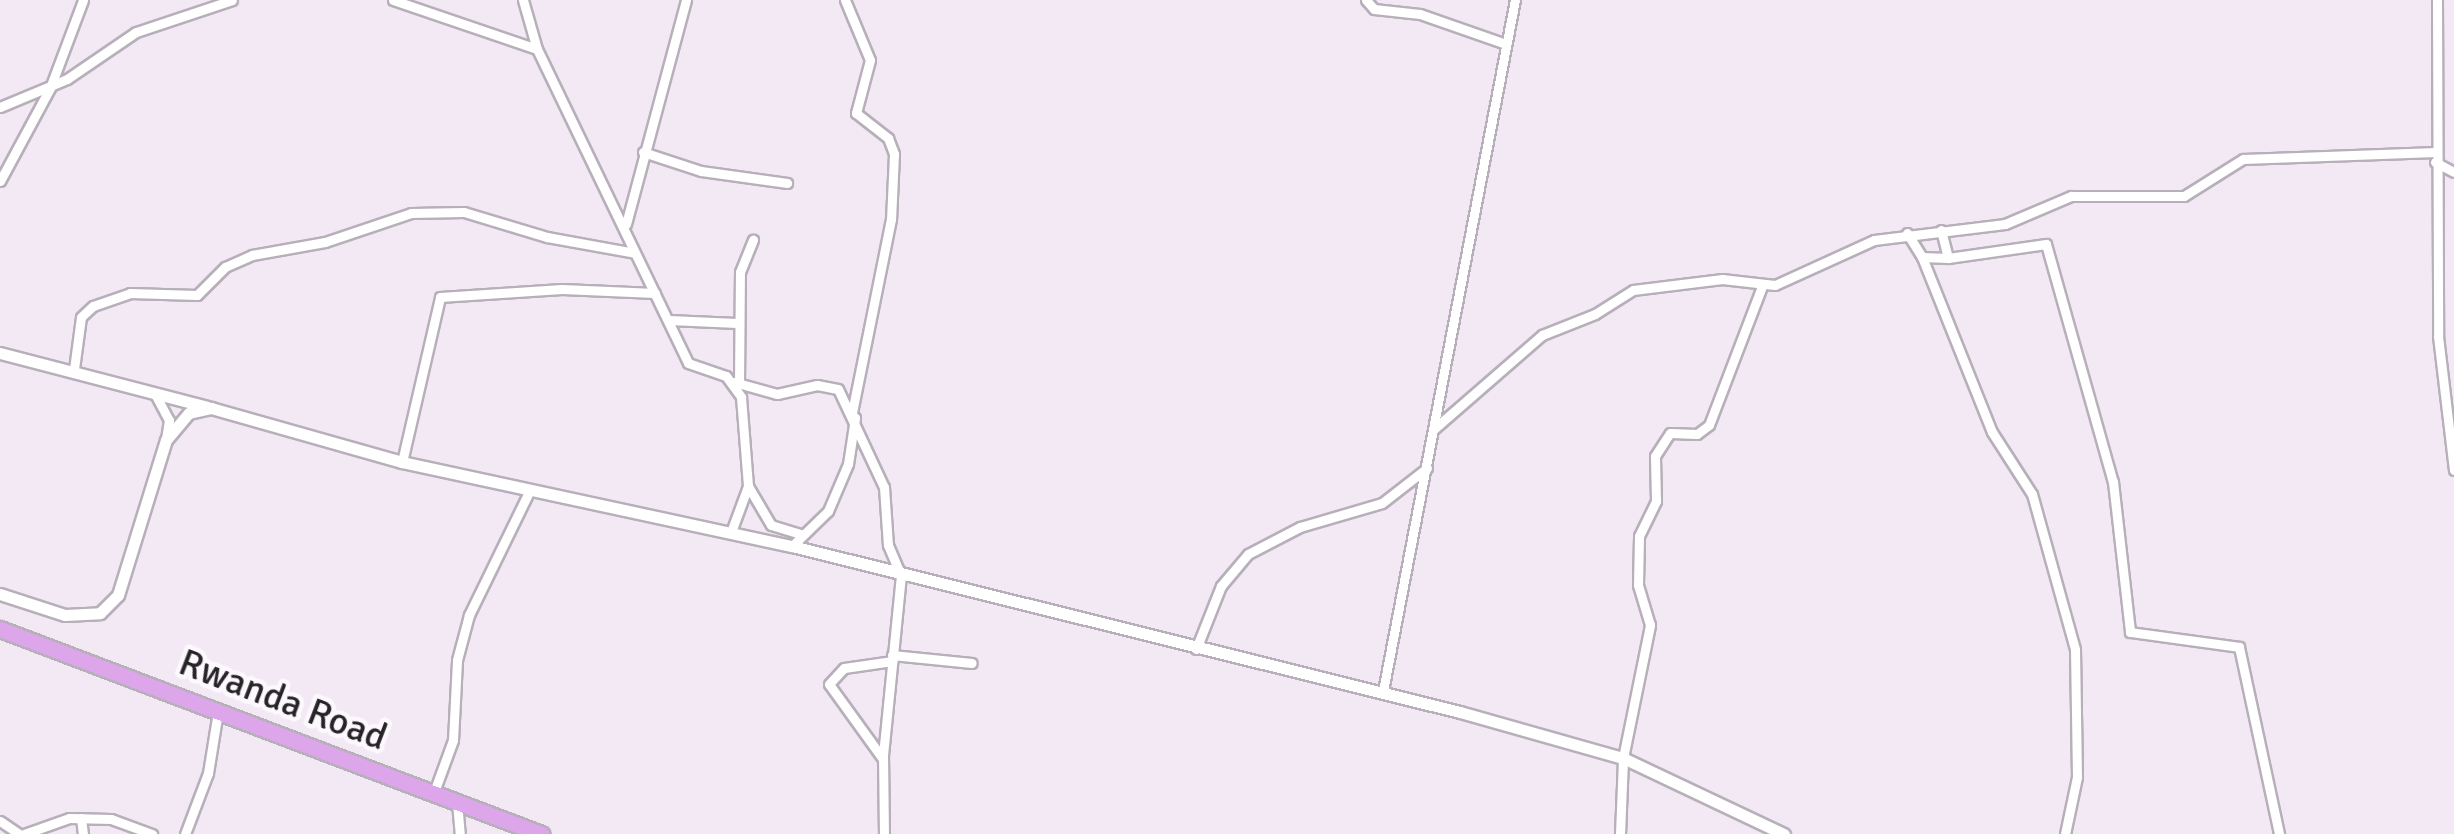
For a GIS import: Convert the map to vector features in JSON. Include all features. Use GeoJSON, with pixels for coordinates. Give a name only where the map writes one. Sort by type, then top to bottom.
{"type":"FeatureCollection","features":[{"type":"Feature","properties":{"kind":"highway","name":"Rwanda Road"},"geometry":{"type":"LineString","coordinates":[[0,629],[541,834]]}},
{"type":"Feature","properties":{"kind":"street"},"geometry":{"type":"LineString","coordinates":[[0,182],[50,88],[83,0]]}},
{"type":"Feature","properties":{"kind":"street"},"geometry":{"type":"LineString","coordinates":[[0,107],[50,88],[136,32],[232,0]]}},
{"type":"Feature","properties":{"kind":"street"},"geometry":{"type":"LineString","coordinates":[[393,0],[537,50]]}},
{"type":"Feature","properties":{"kind":"street"},"geometry":{"type":"LineString","coordinates":[[522,0],[537,50],[688,362],[735,382],[778,394],[829,386],[854,415],[884,486],[888,545],[900,575],[883,759],[884,834]]}},
{"type":"Feature","properties":{"kind":"street"},"geometry":{"type":"LineString","coordinates":[[626,232],[686,0]]}},
{"type":"Feature","properties":{"kind":"street"},"geometry":{"type":"LineString","coordinates":[[796,540],[819,525],[848,464],[891,219],[894,154],[888,138],[856,113],[870,60],[845,0]]}},
{"type":"Feature","properties":{"kind":"street"},"geometry":{"type":"LineString","coordinates":[[1366,0],[1374,10],[1420,14],[1506,44]]}},
{"type":"Feature","properties":{"kind":"street"},"geometry":{"type":"LineString","coordinates":[[1383,691],[1515,0]]}},
{"type":"Feature","properties":{"kind":"street"},"geometry":{"type":"LineString","coordinates":[[2437,0],[2438,336],[2454,470]]}},
{"type":"Feature","properties":{"kind":"street"},"geometry":{"type":"LineString","coordinates":[[644,152],[701,171],[787,183]]}},
{"type":"Feature","properties":{"kind":"street"},"geometry":{"type":"LineString","coordinates":[[1434,428],[1542,334],[1595,314],[1633,290],[1722,279],[1762,286],[1855,246],[1907,233],[2008,224],[2076,195],[2184,196],[2243,160],[2435,157],[2454,172]]}},
{"type":"Feature","properties":{"kind":"street"},"geometry":{"type":"LineString","coordinates":[[74,369],[81,317],[93,306],[130,293],[197,295],[225,267],[264,250],[325,242],[427,210],[464,212],[635,253]]}},
{"type":"Feature","properties":{"kind":"street"},"geometry":{"type":"LineString","coordinates":[[1942,230],[1948,258]]}},
{"type":"Feature","properties":{"kind":"street"},"geometry":{"type":"LineString","coordinates":[[1907,233],[1922,258],[1992,432],[2032,494],[2074,649],[2077,777],[2065,834]]}},
{"type":"Feature","properties":{"kind":"street"},"geometry":{"type":"LineString","coordinates":[[731,532],[748,486],[744,406],[735,382],[741,265],[753,239]]}},
{"type":"Feature","properties":{"kind":"street"},"geometry":{"type":"LineString","coordinates":[[1922,258],[2046,244],[2113,482],[2130,632],[2238,647],[2280,834]]}},
{"type":"Feature","properties":{"kind":"street"},"geometry":{"type":"LineString","coordinates":[[1620,834],[1623,758],[1650,625],[1638,585],[1639,536],[1656,501],[1655,456],[1670,433],[1697,434],[1709,425],[1762,286]]}},
{"type":"Feature","properties":{"kind":"street"},"geometry":{"type":"LineString","coordinates":[[402,462],[440,297],[562,289],[655,293]]}},
{"type":"Feature","properties":{"kind":"street"},"geometry":{"type":"LineString","coordinates":[[669,320],[737,323]]}},
{"type":"Feature","properties":{"kind":"street"},"geometry":{"type":"LineString","coordinates":[[0,353],[74,369],[402,462],[731,532],[796,540],[900,575],[1383,691],[1623,758],[1784,834]]}},
{"type":"Feature","properties":{"kind":"street"},"geometry":{"type":"LineString","coordinates":[[0,594],[83,618],[109,605],[118,595],[166,440],[168,420],[154,392]]}},
{"type":"Feature","properties":{"kind":"street"},"geometry":{"type":"LineString","coordinates":[[166,440],[189,413],[211,408]]}},
{"type":"Feature","properties":{"kind":"street"},"geometry":{"type":"LineString","coordinates":[[1196,649],[1221,586],[1248,554],[1300,527],[1382,503],[1428,467]]}},
{"type":"Feature","properties":{"kind":"street"},"geometry":{"type":"LineString","coordinates":[[748,486],[771,525],[796,540]]}},
{"type":"Feature","properties":{"kind":"street"},"geometry":{"type":"LineString","coordinates":[[434,792],[452,740],[457,660],[469,615],[529,492]]}},
{"type":"Feature","properties":{"kind":"street"},"geometry":{"type":"LineString","coordinates":[[883,759],[829,684],[844,668],[892,658],[972,664]]}},
{"type":"Feature","properties":{"kind":"street"},"geometry":{"type":"LineString","coordinates":[[185,834],[208,773],[218,711]]}},
{"type":"Feature","properties":{"kind":"street"},"geometry":{"type":"LineString","coordinates":[[456,802],[460,834]]}},
{"type":"Feature","properties":{"kind":"street"},"geometry":{"type":"LineString","coordinates":[[81,818],[83,834]]}},
{"type":"Feature","properties":{"kind":"street"},"geometry":{"type":"LineString","coordinates":[[0,821],[21,834],[46,822],[111,819],[152,834]]}}]}
